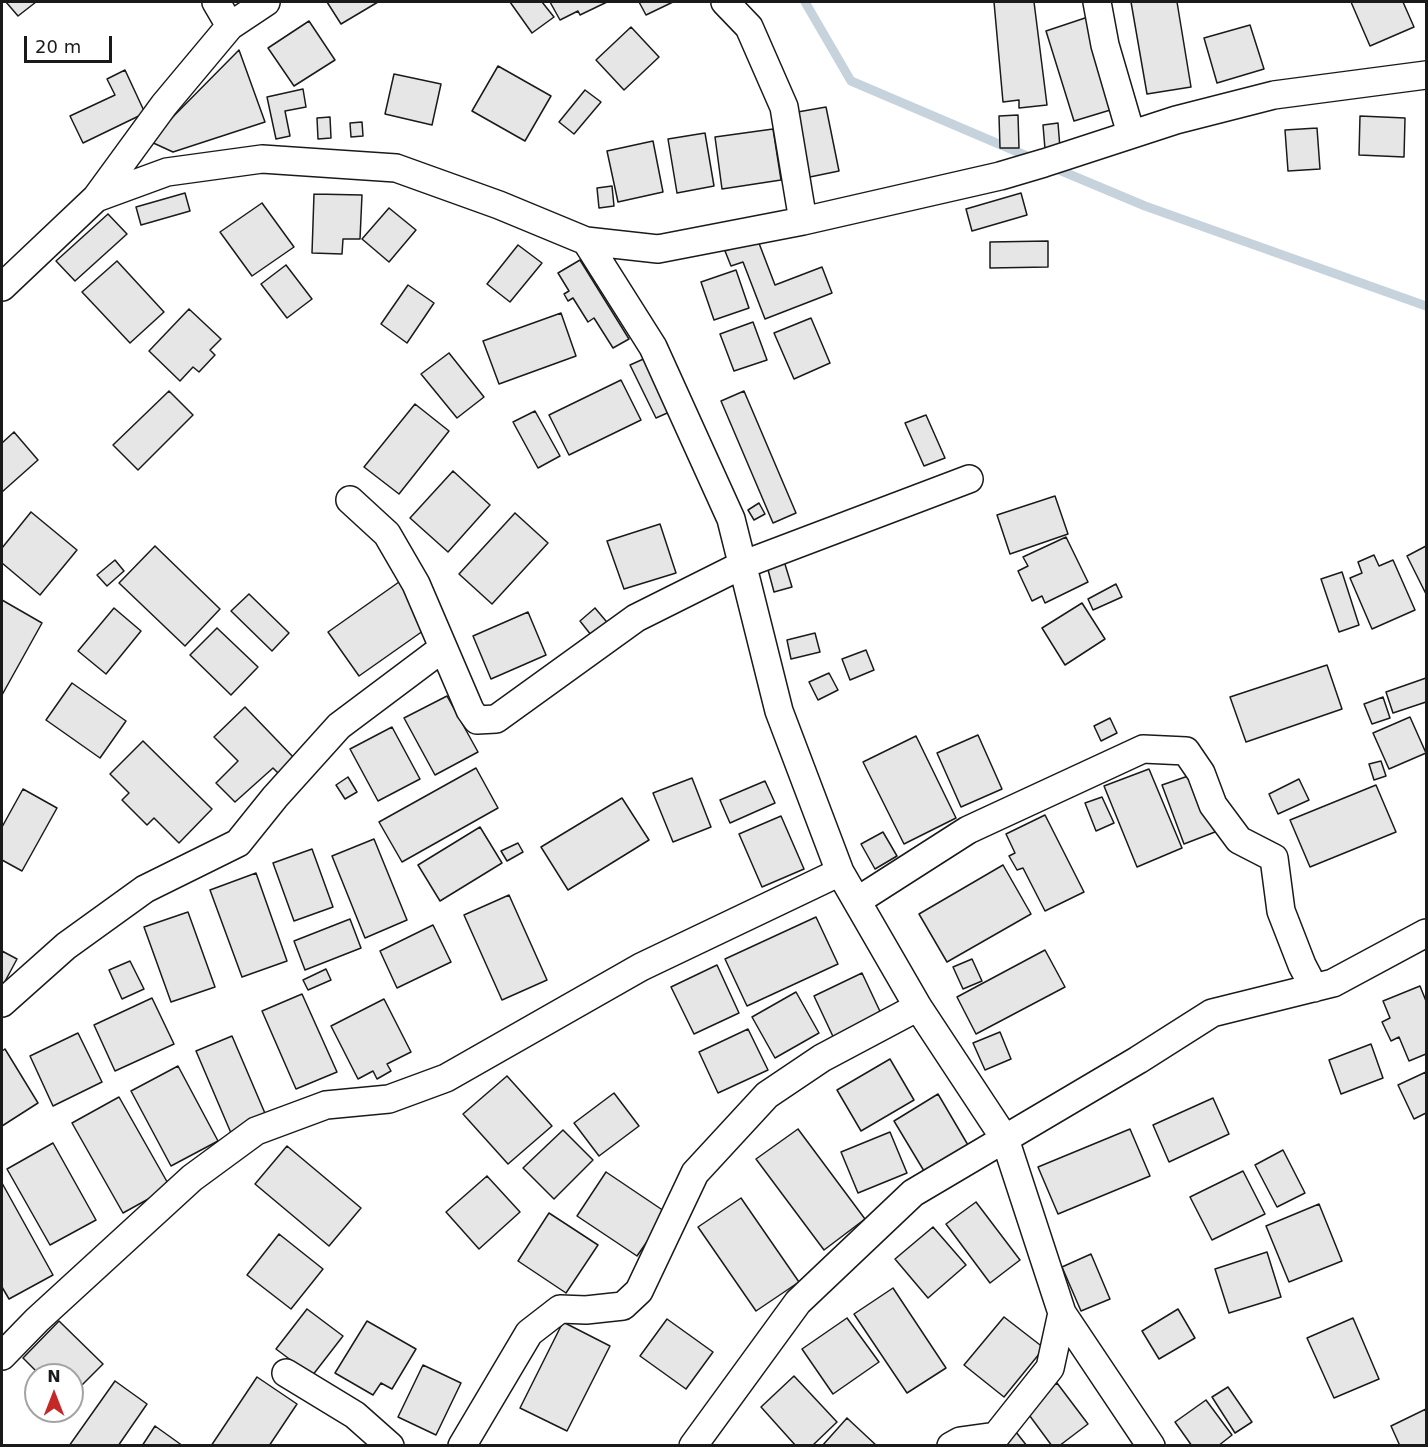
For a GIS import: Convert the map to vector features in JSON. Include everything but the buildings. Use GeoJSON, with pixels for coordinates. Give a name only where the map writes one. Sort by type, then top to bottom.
{"type":"FeatureCollection","features":[{"type":"Feature","properties":{"kind":"street"},"geometry":{"type":"LineString","coordinates":[[216,2],[230,26]]}},
{"type":"Feature","properties":{"kind":"street"},"geometry":{"type":"LineString","coordinates":[[2,287],[96,198],[164,105],[230,26],[266,2]]}},
{"type":"Feature","properties":{"kind":"street"},"geometry":{"type":"LineString","coordinates":[[725,2],[749,27],[784,106],[803,221]]}},
{"type":"Feature","properties":{"kind":"street"},"geometry":{"type":"LineString","coordinates":[[1097,2],[1105,45],[1131,134]]}},
{"type":"Feature","properties":{"kind":"street"},"geometry":{"type":"LineString","coordinates":[[96,198],[167,172],[262,159],[396,168],[586,241],[658,249],[803,221],[1000,176],[1131,134],[1274,95],[1426,75]]}},
{"type":"Feature","properties":{"kind":"street"},"geometry":{"type":"LineString","coordinates":[[586,241],[653,348],[731,519],[779,711],[840,872],[918,1007],[1005,1139],[1062,1313],[1151,1446]]}},
{"type":"Feature","properties":{"kind":"street"},"geometry":{"type":"LineString","coordinates":[[350,500],[387,534],[416,585],[470,710],[477,720],[496,719],[636,618],[742,565],[969,479]]}},
{"type":"Feature","properties":{"kind":"street"},"geometry":{"type":"LineString","coordinates":[[2,1003],[66,946],[145,889],[238,843],[339,726],[443,648]]}},
{"type":"Feature","properties":{"kind":"street"},"geometry":{"type":"LineString","coordinates":[[857,901],[968,830],[1143,748],[1186,751],[1201,772],[1213,805],[1239,840],[1274,858],[1281,911],[1302,966],[1314,988]]}},
{"type":"Feature","properties":{"kind":"street"},"geometry":{"type":"LineString","coordinates":[[2,1356],[37,1320],[192,1178],[256,1131],[326,1105],[389,1099],[446,1078],[641,968],[840,872]]}},
{"type":"Feature","properties":{"kind":"street"},"geometry":{"type":"LineString","coordinates":[[693,1446],[798,1302],[913,1193],[1138,1060],[1212,1012],[1333,983],[1426,933]]}},
{"type":"Feature","properties":{"kind":"street"},"geometry":{"type":"LineString","coordinates":[[462,1446],[529,1333],[560,1309],[586,1310],[623,1306],[639,1291],[694,1173],[767,1095],[822,1058],[918,1007]]}},
{"type":"Feature","properties":{"kind":"street"},"geometry":{"type":"LineString","coordinates":[[951,1446],[960,1440],[996,1436],[1050,1368],[1062,1313]]}},
{"type":"Feature","properties":{"kind":"street"},"geometry":{"type":"LineString","coordinates":[[286,1373],[355,1414],[390,1446]]}},
{"type":"Feature","properties":{"kind":"waterway"},"geometry":{"type":"LineString","coordinates":[[805,2],[851,81],[1034,159]]}},
{"type":"Feature","properties":{"kind":"waterway"},"geometry":{"type":"LineString","coordinates":[[1052,167],[1145,206],[1426,306]]}}]}
